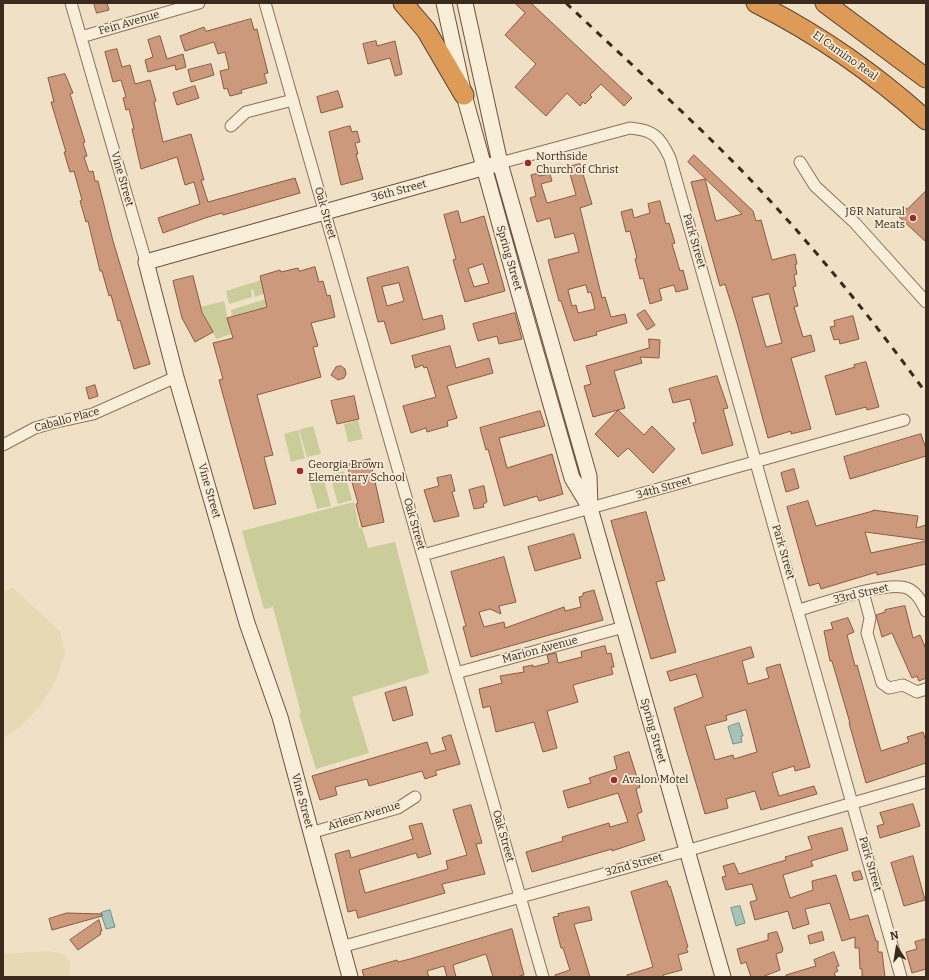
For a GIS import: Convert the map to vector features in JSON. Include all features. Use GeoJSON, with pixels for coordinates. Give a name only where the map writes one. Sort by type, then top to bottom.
{"type":"FeatureCollection","features":[{"type":"Feature","properties":{"kind":"highway"},"geometry":{"type":"LineString","coordinates":[[403,3],[426,30],[464,95]]}},
{"type":"Feature","properties":{"kind":"highway","name":"El Camino Real"},"geometry":{"type":"LineString","coordinates":[[756,3],[820,38],[896,93],[926,120]]}},
{"type":"Feature","properties":{"kind":"highway"},"geometry":{"type":"LineString","coordinates":[[825,3],[926,78]]}},
{"type":"Feature","properties":{"kind":"main road","name":"Spring Street"},"geometry":{"type":"LineString","coordinates":[[444,3],[464,95],[483,168],[572,478],[590,508]]}},
{"type":"Feature","properties":{"kind":"main road","name":"Spring Street"},"geometry":{"type":"LineString","coordinates":[[465,3],[500,163],[589,476],[590,508],[686,851],[723,977]]}},
{"type":"Feature","properties":{"kind":"main road","name":"36th Street"},"geometry":{"type":"LineString","coordinates":[[146,262],[500,163]]}},
{"type":"Feature","properties":{"kind":"main road","name":"Vine Street"},"geometry":{"type":"LineString","coordinates":[[146,262],[176,377],[247,623],[280,718],[350,977]]}},
{"type":"Feature","properties":{"kind":"street","name":"Vine Street"},"geometry":{"type":"LineString","coordinates":[[71,3],[146,262]]}},
{"type":"Feature","properties":{"kind":"street","name":"Fein Avenue"},"geometry":{"type":"LineString","coordinates":[[81,37],[200,3]]}},
{"type":"Feature","properties":{"kind":"street","name":"Oak Street"},"geometry":{"type":"LineString","coordinates":[[265,3],[543,977]]}},
{"type":"Feature","properties":{"kind":"street"},"geometry":{"type":"LineString","coordinates":[[231,126],[246,112],[293,100]]}},
{"type":"Feature","properties":{"kind":"street","name":"36th Street"},"geometry":{"type":"LineString","coordinates":[[500,163],[617,130],[630,128],[653,133]]}},
{"type":"Feature","properties":{"kind":"street","name":"Park Street"},"geometry":{"type":"LineString","coordinates":[[653,133],[664,145],[670,158],[799,610],[901,977]]}},
{"type":"Feature","properties":{"kind":"street"},"geometry":{"type":"LineString","coordinates":[[800,162],[815,186],[860,228],[926,302]]}},
{"type":"Feature","properties":{"kind":"street","name":"Caballo Place"},"geometry":{"type":"LineString","coordinates":[[3,445],[34,428],[99,412],[176,377]]}},
{"type":"Feature","properties":{"kind":"street","name":"34th Street"},"geometry":{"type":"LineString","coordinates":[[423,555],[904,420]]}},
{"type":"Feature","properties":{"kind":"street","name":"33rd Street"},"geometry":{"type":"LineString","coordinates":[[799,610],[862,592],[890,587],[909,589],[920,599],[926,611]]}},
{"type":"Feature","properties":{"kind":"street"},"geometry":{"type":"LineString","coordinates":[[862,592],[870,618],[867,633],[882,684],[889,688],[903,685],[917,692],[926,689]]}},
{"type":"Feature","properties":{"kind":"street","name":"Marion Avenue"},"geometry":{"type":"LineString","coordinates":[[456,673],[624,627]]}},
{"type":"Feature","properties":{"kind":"street","name":"32nd Street"},"geometry":{"type":"LineString","coordinates":[[341,946],[686,851],[926,782]]}},
{"type":"Feature","properties":{"kind":"street","name":"Arleen Avenue"},"geometry":{"type":"LineString","coordinates":[[310,833],[398,808],[415,797]]}},
{"type":"Feature","properties":{"kind":"shaded area"},"geometry":{"type":"Polygon","coordinates":[[[13,588],[60,631],[65,655],[55,681],[40,706],[21,726],[3,738],[3,591],[13,588]]]}},
{"type":"Feature","properties":{"kind":"shaded area"},"geometry":{"type":"Polygon","coordinates":[[[49,951],[63,954],[70,963],[70,977],[3,977],[3,954],[49,951]]]}},
{"type":"Feature","properties":{"kind":"green space"},"geometry":{"type":"Polygon","coordinates":[[[261,280],[265,293],[255,297],[253,289],[251,290],[252,297],[229,304],[226,291],[261,280]]]}},
{"type":"Feature","properties":{"kind":"green space"},"geometry":{"type":"Polygon","coordinates":[[[266,299],[268,306],[232,316],[231,310],[266,299]]]}},
{"type":"Feature","properties":{"kind":"green space"},"geometry":{"type":"Polygon","coordinates":[[[224,301],[231,334],[216,339],[201,307],[224,301]]]}},
{"type":"Feature","properties":{"kind":"green space"},"geometry":{"type":"Polygon","coordinates":[[[358,420],[363,439],[348,442],[344,424],[358,420]]]}},
{"type":"Feature","properties":{"kind":"green space"},"geometry":{"type":"Polygon","coordinates":[[[313,426],[321,454],[307,457],[299,430],[313,426]]]}},
{"type":"Feature","properties":{"kind":"green space"},"geometry":{"type":"Polygon","coordinates":[[[298,430],[305,458],[291,462],[284,434],[298,430]]]}},
{"type":"Feature","properties":{"kind":"green space"},"geometry":{"type":"Polygon","coordinates":[[[344,471],[352,500],[338,504],[330,475],[344,471]]]}},
{"type":"Feature","properties":{"kind":"green space"},"geometry":{"type":"Polygon","coordinates":[[[323,477],[331,506],[317,509],[309,480],[323,477]]]}},
{"type":"Feature","properties":{"kind":"green space"},"geometry":{"type":"Polygon","coordinates":[[[354,502],[359,527],[362,528],[368,548],[395,542],[429,673],[352,697],[369,753],[316,769],[299,714],[301,713],[273,607],[264,609],[242,531],[354,502]]]}},
{"type":"Feature","properties":{"kind":"water"},"geometry":{"type":"Polygon","coordinates":[[[739,723],[743,736],[741,736],[742,742],[733,744],[728,727],[739,723]]]}},
{"type":"Feature","properties":{"kind":"water"},"geometry":{"type":"Polygon","coordinates":[[[740,906],[745,923],[736,926],[731,908],[740,906]]]}},
{"type":"Feature","properties":{"kind":"water"},"geometry":{"type":"Polygon","coordinates":[[[110,910],[115,927],[106,929],[101,913],[110,910]]]}},
{"type":"Feature","properties":{"kind":"building"},"geometry":{"type":"Polygon","coordinates":[[[94,3],[107,3],[109,10],[97,13],[94,3]]]}},
{"type":"Feature","properties":{"kind":"building"},"geometry":{"type":"Polygon","coordinates":[[[515,3],[531,3],[632,98],[624,106],[601,84],[590,95],[592,97],[585,104],[583,102],[580,106],[567,93],[546,116],[515,87],[536,64],[505,35],[525,13],[515,3]]]}},
{"type":"Feature","properties":{"kind":"building"},"geometry":{"type":"Polygon","coordinates":[[[251,19],[254,30],[257,29],[268,73],[264,74],[267,83],[241,90],[242,93],[230,96],[227,88],[224,89],[220,71],[229,69],[225,52],[218,54],[214,42],[185,51],[180,36],[204,27],[206,31],[251,19]]]}},
{"type":"Feature","properties":{"kind":"building"},"geometry":{"type":"Polygon","coordinates":[[[160,36],[167,59],[183,54],[186,67],[176,70],[175,65],[148,72],[145,60],[153,57],[148,40],[160,36]]]}},
{"type":"Feature","properties":{"kind":"building"},"geometry":{"type":"Polygon","coordinates":[[[376,41],[377,46],[395,41],[402,74],[395,76],[390,58],[368,64],[363,44],[376,41]]]}},
{"type":"Feature","properties":{"kind":"building"},"geometry":{"type":"Polygon","coordinates":[[[117,49],[122,67],[130,65],[135,84],[150,80],[156,101],[154,102],[163,142],[191,134],[204,180],[201,180],[208,202],[295,178],[300,193],[223,215],[222,213],[163,233],[158,218],[200,204],[194,182],[185,185],[177,157],[141,169],[129,109],[126,110],[123,98],[126,97],[121,80],[113,82],[105,52],[117,49]]]}},
{"type":"Feature","properties":{"kind":"building"},"geometry":{"type":"Polygon","coordinates":[[[211,64],[214,75],[191,82],[188,70],[211,64]]]}},
{"type":"Feature","properties":{"kind":"building"},"geometry":{"type":"Polygon","coordinates":[[[65,74],[73,93],[70,94],[85,142],[83,143],[87,156],[84,157],[89,172],[93,171],[95,181],[98,181],[113,241],[150,364],[134,369],[120,320],[118,321],[111,295],[109,296],[102,271],[100,271],[88,221],[86,222],[80,201],[82,200],[74,171],[70,172],[64,152],[66,152],[51,102],[54,102],[48,78],[65,74]]]}},
{"type":"Feature","properties":{"kind":"building"},"geometry":{"type":"Polygon","coordinates":[[[195,86],[199,98],[177,105],[173,93],[195,86]]]}},
{"type":"Feature","properties":{"kind":"building"},"geometry":{"type":"Polygon","coordinates":[[[338,91],[343,107],[321,113],[317,97],[338,91]]]}},
{"type":"Feature","properties":{"kind":"building"},"geometry":{"type":"Polygon","coordinates":[[[350,126],[352,132],[357,131],[360,142],[355,143],[358,154],[356,154],[363,179],[341,185],[329,132],[350,126]]]}},
{"type":"Feature","properties":{"kind":"building"},"geometry":{"type":"Polygon","coordinates":[[[694,155],[753,211],[756,221],[761,220],[772,260],[795,254],[797,274],[794,275],[796,286],[793,287],[798,306],[794,307],[803,337],[811,335],[815,351],[791,358],[811,429],[791,434],[791,431],[768,438],[737,323],[725,284],[720,286],[691,182],[705,179],[716,221],[742,214],[688,162],[694,155]],[[769,294],[752,298],[766,347],[782,343],[769,294]]]}},
{"type":"Feature","properties":{"kind":"building"},"geometry":{"type":"Polygon","coordinates":[[[580,164],[592,204],[580,208],[602,298],[605,297],[611,317],[625,314],[627,323],[596,332],[597,335],[574,341],[561,301],[559,301],[548,260],[579,252],[574,233],[555,238],[550,218],[537,222],[530,198],[536,196],[531,175],[538,173],[539,176],[550,174],[552,181],[541,184],[547,203],[576,195],[568,167],[580,164]],[[586,285],[568,290],[572,306],[576,305],[578,313],[595,309],[591,292],[588,293],[586,285]]]}},
{"type":"Feature","properties":{"kind":"building","name":"J&R Natural Meats"},"geometry":{"type":"Polygon","coordinates":[[[926,191],[926,242],[897,215],[905,207],[907,209],[926,191]]]}},
{"type":"Feature","properties":{"kind":"building"},"geometry":{"type":"Polygon","coordinates":[[[660,201],[666,224],[669,223],[675,243],[672,244],[680,271],[683,270],[688,289],[676,292],[674,285],[659,289],[662,300],[650,304],[643,278],[640,279],[635,259],[637,258],[630,231],[626,232],[621,212],[632,209],[634,218],[650,213],[648,204],[660,201]]]}},
{"type":"Feature","properties":{"kind":"building"},"geometry":{"type":"Polygon","coordinates":[[[458,211],[461,223],[484,216],[505,291],[465,302],[453,260],[456,259],[444,215],[458,211]],[[483,264],[468,269],[474,287],[489,283],[483,264]]]}},
{"type":"Feature","properties":{"kind":"building"},"geometry":{"type":"Polygon","coordinates":[[[315,267],[319,282],[323,281],[327,296],[330,295],[335,317],[311,323],[318,346],[313,347],[321,377],[257,395],[273,455],[264,457],[276,504],[254,509],[219,380],[223,379],[213,343],[233,338],[227,318],[267,307],[260,276],[280,270],[281,272],[298,268],[299,271],[315,267]]]}},
{"type":"Feature","properties":{"kind":"building"},"geometry":{"type":"Polygon","coordinates":[[[408,267],[423,320],[442,315],[445,329],[391,344],[384,321],[378,322],[367,278],[408,267]],[[399,283],[382,287],[387,306],[404,301],[399,283]]]}},
{"type":"Feature","properties":{"kind":"building"},"geometry":{"type":"Polygon","coordinates":[[[193,276],[202,312],[213,332],[195,342],[182,318],[173,281],[193,276]]]}},
{"type":"Feature","properties":{"kind":"building"},"geometry":{"type":"Polygon","coordinates":[[[645,310],[655,325],[647,330],[637,315],[645,310]]]}},
{"type":"Feature","properties":{"kind":"building"},"geometry":{"type":"Polygon","coordinates":[[[515,313],[522,339],[499,344],[497,336],[478,341],[473,324],[515,313]]]}},
{"type":"Feature","properties":{"kind":"building"},"geometry":{"type":"Polygon","coordinates":[[[853,316],[859,339],[840,344],[839,339],[834,340],[830,327],[835,326],[834,321],[853,316]]]}},
{"type":"Feature","properties":{"kind":"building"},"geometry":{"type":"Polygon","coordinates":[[[649,339],[660,340],[659,358],[640,357],[642,363],[614,371],[625,408],[593,417],[584,386],[591,384],[586,366],[649,348],[649,339]]]}},
{"type":"Feature","properties":{"kind":"building"},"geometry":{"type":"Polygon","coordinates":[[[450,346],[456,368],[489,358],[493,373],[447,386],[457,418],[447,421],[448,426],[427,432],[426,428],[411,433],[403,406],[436,397],[427,367],[424,368],[423,365],[415,368],[412,356],[450,346]]]}},
{"type":"Feature","properties":{"kind":"building"},"geometry":{"type":"Polygon","coordinates":[[[866,362],[879,407],[867,410],[866,407],[836,415],[825,376],[866,362]]]}},
{"type":"Feature","properties":{"kind":"building"},"geometry":{"type":"Polygon","coordinates":[[[341,366],[345,369],[346,374],[344,378],[338,380],[331,375],[336,367],[341,366]]]}},
{"type":"Feature","properties":{"kind":"building"},"geometry":{"type":"Polygon","coordinates":[[[717,376],[728,408],[723,409],[733,445],[702,454],[693,423],[696,422],[690,399],[673,403],[669,389],[717,376]]]}},
{"type":"Feature","properties":{"kind":"building"},"geometry":{"type":"Polygon","coordinates":[[[95,385],[98,396],[89,399],[86,388],[95,385]]]}},
{"type":"Feature","properties":{"kind":"building"},"geometry":{"type":"Polygon","coordinates":[[[354,396],[359,419],[337,424],[331,401],[354,396]]]}},
{"type":"Feature","properties":{"kind":"building"},"geometry":{"type":"Polygon","coordinates":[[[618,410],[644,435],[652,426],[675,449],[653,473],[628,448],[618,457],[595,434],[618,410]]]}},
{"type":"Feature","properties":{"kind":"building"},"geometry":{"type":"Polygon","coordinates":[[[540,411],[545,426],[499,438],[507,468],[552,454],[563,494],[539,501],[537,496],[504,506],[488,449],[486,450],[480,428],[540,411]]]}},
{"type":"Feature","properties":{"kind":"building"},"geometry":{"type":"Polygon","coordinates":[[[921,434],[926,449],[926,456],[850,479],[844,457],[921,434]]]}},
{"type":"Feature","properties":{"kind":"building"},"geometry":{"type":"Polygon","coordinates":[[[370,459],[384,522],[362,527],[356,504],[358,503],[347,465],[370,459]]]}},
{"type":"Feature","properties":{"kind":"building"},"geometry":{"type":"Polygon","coordinates":[[[794,469],[799,488],[786,492],[781,473],[794,469]]]}},
{"type":"Feature","properties":{"kind":"building"},"geometry":{"type":"Polygon","coordinates":[[[451,475],[455,491],[452,492],[459,516],[434,522],[424,490],[439,486],[437,478],[451,475]]]}},
{"type":"Feature","properties":{"kind":"building"},"geometry":{"type":"Polygon","coordinates":[[[484,486],[487,502],[483,504],[484,507],[474,509],[469,490],[484,486]]]}},
{"type":"Feature","properties":{"kind":"building"},"geometry":{"type":"Polygon","coordinates":[[[808,501],[816,526],[873,510],[918,516],[916,528],[926,525],[926,540],[865,532],[871,553],[926,541],[926,564],[877,575],[877,572],[821,589],[819,583],[809,586],[787,507],[808,501]]]}},
{"type":"Feature","properties":{"kind":"building"},"geometry":{"type":"Polygon","coordinates":[[[646,512],[665,580],[656,582],[676,652],[651,659],[611,521],[646,512]]]}},
{"type":"Feature","properties":{"kind":"building"},"geometry":{"type":"Polygon","coordinates":[[[574,534],[581,558],[535,571],[528,547],[574,534]]]}},
{"type":"Feature","properties":{"kind":"building"},"geometry":{"type":"Polygon","coordinates":[[[504,557],[516,602],[499,606],[501,614],[490,609],[479,612],[484,627],[504,622],[505,628],[564,607],[565,611],[581,607],[579,597],[583,596],[583,593],[594,590],[603,620],[471,657],[463,627],[466,626],[451,572],[504,557]]]}},
{"type":"Feature","properties":{"kind":"building"},"geometry":{"type":"Polygon","coordinates":[[[905,606],[913,638],[920,635],[926,649],[926,678],[919,681],[917,676],[912,678],[892,633],[882,637],[876,615],[885,612],[885,610],[905,606]]]}},
{"type":"Feature","properties":{"kind":"building"},"geometry":{"type":"Polygon","coordinates":[[[848,618],[854,632],[847,635],[881,751],[909,742],[907,737],[923,732],[926,741],[926,763],[866,783],[832,661],[830,661],[824,631],[833,629],[831,623],[848,618]]]}},
{"type":"Feature","properties":{"kind":"building"},"geometry":{"type":"Polygon","coordinates":[[[605,646],[607,654],[611,653],[614,667],[611,667],[613,674],[573,685],[578,702],[547,711],[557,748],[543,752],[534,722],[496,732],[490,706],[483,708],[479,689],[502,683],[500,676],[524,672],[523,667],[533,665],[533,667],[549,663],[547,655],[556,653],[558,663],[582,657],[581,652],[605,646]]]}},
{"type":"Feature","properties":{"kind":"building"},"geometry":{"type":"Polygon","coordinates":[[[751,647],[754,657],[742,661],[748,684],[769,678],[766,668],[780,664],[810,767],[795,771],[794,766],[772,773],[779,796],[814,786],[817,794],[761,810],[755,791],[726,799],[728,808],[705,814],[674,708],[703,697],[696,674],[670,681],[667,672],[751,647]],[[746,710],[726,716],[727,720],[705,726],[715,760],[733,755],[734,759],[757,752],[746,710]]]}},
{"type":"Feature","properties":{"kind":"building"},"geometry":{"type":"Polygon","coordinates":[[[406,687],[413,715],[393,721],[385,693],[406,687]]]}},
{"type":"Feature","properties":{"kind":"building"},"geometry":{"type":"Polygon","coordinates":[[[451,735],[460,764],[435,771],[437,775],[425,779],[422,771],[369,786],[367,779],[335,787],[337,795],[320,800],[312,776],[427,742],[431,754],[446,750],[442,738],[451,735]]]}},
{"type":"Feature","properties":{"kind":"building"},"geometry":{"type":"Polygon","coordinates":[[[629,752],[640,787],[636,789],[642,812],[637,814],[645,840],[612,851],[612,849],[532,872],[526,852],[563,841],[562,837],[609,823],[610,827],[628,822],[618,793],[568,808],[563,791],[591,783],[589,778],[617,769],[614,757],[629,752]]]}},
{"type":"Feature","properties":{"kind":"building"},"geometry":{"type":"Polygon","coordinates":[[[913,804],[920,826],[880,838],[877,826],[884,824],[880,813],[913,804]]]}},
{"type":"Feature","properties":{"kind":"building"},"geometry":{"type":"Polygon","coordinates":[[[471,805],[482,843],[476,844],[485,874],[442,884],[445,893],[358,918],[356,910],[348,912],[335,854],[349,850],[351,858],[413,839],[409,826],[422,823],[431,854],[418,858],[416,853],[359,870],[365,893],[448,869],[446,861],[467,855],[453,810],[471,805]]]}},
{"type":"Feature","properties":{"kind":"building"},"geometry":{"type":"Polygon","coordinates":[[[842,828],[848,850],[811,861],[813,866],[783,875],[790,898],[813,890],[812,881],[836,875],[850,920],[868,915],[876,941],[878,941],[878,952],[882,952],[885,977],[862,977],[859,948],[855,948],[855,937],[842,941],[830,903],[805,909],[809,924],[793,929],[788,911],[755,920],[750,902],[757,900],[752,884],[726,890],[722,877],[726,876],[723,866],[734,863],[739,874],[786,860],[785,857],[812,849],[808,837],[842,828]]]}},
{"type":"Feature","properties":{"kind":"building"},"geometry":{"type":"Polygon","coordinates":[[[913,856],[925,900],[904,906],[891,863],[913,856]]]}},
{"type":"Feature","properties":{"kind":"building"},"geometry":{"type":"Polygon","coordinates":[[[860,871],[863,879],[854,881],[852,873],[860,871]]]}},
{"type":"Feature","properties":{"kind":"building"},"geometry":{"type":"Polygon","coordinates":[[[667,881],[669,887],[670,886],[688,947],[686,948],[688,952],[678,955],[682,970],[663,975],[664,977],[627,977],[627,975],[653,967],[631,892],[667,881]]]}},
{"type":"Feature","properties":{"kind":"building"},"geometry":{"type":"Polygon","coordinates":[[[589,907],[592,920],[574,924],[590,977],[555,977],[555,975],[570,970],[563,948],[561,948],[553,917],[559,916],[558,914],[589,907]]]}},
{"type":"Feature","properties":{"kind":"building"},"geometry":{"type":"Polygon","coordinates":[[[67,913],[102,914],[102,916],[52,930],[49,919],[67,913]]]}},
{"type":"Feature","properties":{"kind":"building"},"geometry":{"type":"Polygon","coordinates":[[[99,920],[102,931],[100,931],[101,934],[78,950],[70,940],[99,920]]]}},
{"type":"Feature","properties":{"kind":"building"},"geometry":{"type":"Polygon","coordinates":[[[512,929],[524,975],[516,977],[493,977],[486,954],[453,965],[456,977],[447,977],[444,966],[427,971],[429,977],[364,977],[362,970],[397,960],[398,962],[410,959],[512,929]]]}},
{"type":"Feature","properties":{"kind":"building"},"geometry":{"type":"Polygon","coordinates":[[[777,932],[783,949],[782,952],[776,954],[780,970],[762,977],[751,977],[746,962],[741,964],[737,949],[768,940],[768,934],[777,932]]]}},
{"type":"Feature","properties":{"kind":"building"},"geometry":{"type":"Polygon","coordinates":[[[822,932],[824,940],[810,944],[808,936],[822,932]]]}},
{"type":"Feature","properties":{"kind":"building"},"geometry":{"type":"Polygon","coordinates":[[[926,939],[926,969],[912,973],[906,952],[917,949],[915,942],[926,939]]]}},
{"type":"Feature","properties":{"kind":"building"},"geometry":{"type":"Polygon","coordinates":[[[834,952],[839,966],[836,967],[838,971],[834,973],[836,977],[786,977],[786,975],[816,966],[814,960],[834,952]]]}},
{"type":"Feature","properties":{"kind":"railway"},"geometry":{"type":"LineString","coordinates":[[566,3],[701,130],[745,174],[817,253],[926,393]]}},
{"type":"Feature","properties":{"kind":"place","name":"Northside Church of Christ"},"geometry":{"type":"Point","coordinates":[528,163]}},
{"type":"Feature","properties":{"kind":"place","name":"J&R Natural Meats"},"geometry":{"type":"Point","coordinates":[913,218]}},
{"type":"Feature","properties":{"kind":"place","name":"Georgia Brown Elementary School"},"geometry":{"type":"Point","coordinates":[300,471]}},
{"type":"Feature","properties":{"kind":"place","name":"Avalon Motel"},"geometry":{"type":"Point","coordinates":[614,780]}}]}
